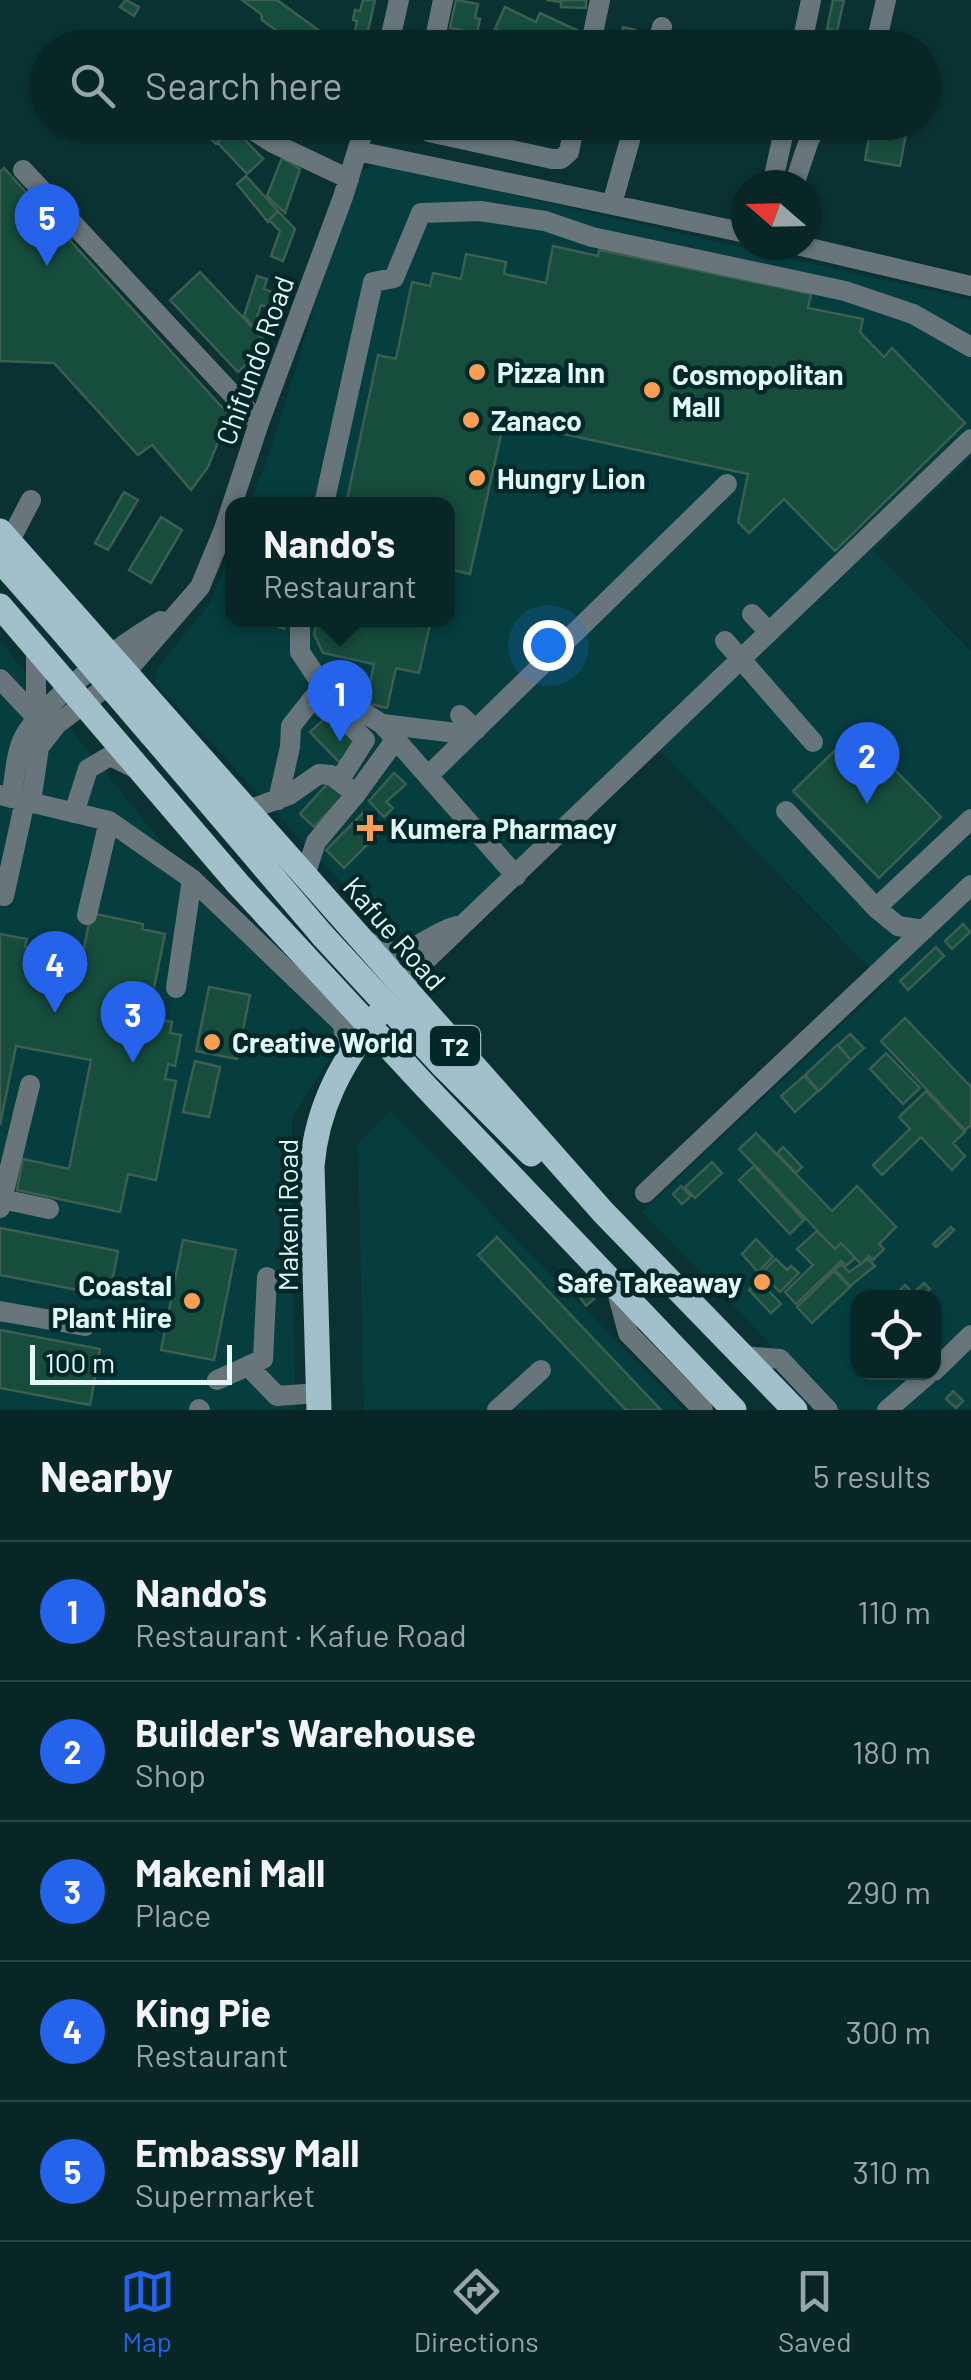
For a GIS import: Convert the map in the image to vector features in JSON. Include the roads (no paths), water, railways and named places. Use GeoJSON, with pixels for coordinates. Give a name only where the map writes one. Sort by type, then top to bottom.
{"type":"FeatureCollection","features":[{"type":"Feature","properties":{"kind":"main road","name":"Kafue Road"},"geometry":{"type":"LineString","coordinates":[[2,539],[77,695],[238,884],[734,1410]]}},
{"type":"Feature","properties":{"kind":"main road","name":"Kafue Road"},"geometry":{"type":"LineString","coordinates":[[2,539],[118,663],[603,1212],[795,1410]]}},
{"type":"Feature","properties":{"kind":"main road","name":"Kafue Road"},"geometry":{"type":"LineString","coordinates":[[0,581],[53,643],[145,738],[318,942],[749,1410]]}},
{"type":"Feature","properties":{"kind":"main road","name":"Kafue Road"},"geometry":{"type":"LineString","coordinates":[[0,606],[53,643]]}},
{"type":"Feature","properties":{"kind":"main road","name":"Makeni Road"},"geometry":{"type":"LineString","coordinates":[[318,1402],[313,1151],[328,1094],[346,1064],[361,1017],[401,984]]}},
{"type":"Feature","properties":{"kind":"main road"},"geometry":{"type":"LineString","coordinates":[[346,1064],[382,1058],[401,1060]]}},
{"type":"Feature","properties":{"kind":"main road","name":"Kafue Road"},"geometry":{"type":"LineString","coordinates":[[437,1072],[655,1280],[777,1410]]}},
{"type":"Feature","properties":{"kind":"street"},"geometry":{"type":"LineString","coordinates":[[392,30],[399,0]]}},
{"type":"Feature","properties":{"kind":"street"},"geometry":{"type":"LineString","coordinates":[[437,30],[443,0]]}},
{"type":"Feature","properties":{"kind":"street"},"geometry":{"type":"LineString","coordinates":[[594,30],[600,0]]}},
{"type":"Feature","properties":{"kind":"street"},"geometry":{"type":"LineString","coordinates":[[805,30],[811,0]]}},
{"type":"Feature","properties":{"kind":"street"},"geometry":{"type":"LineString","coordinates":[[879,30],[886,0]]}},
{"type":"Feature","properties":{"kind":"street"},"geometry":{"type":"LineString","coordinates":[[269,140],[349,178]]}},
{"type":"Feature","properties":{"kind":"street","name":"Chifundo Road"},"geometry":{"type":"LineString","coordinates":[[234,497],[360,140]]}},
{"type":"Feature","properties":{"kind":"street"},"geometry":{"type":"LineString","coordinates":[[465,140],[552,159],[561,159],[568,152],[571,140]]}},
{"type":"Feature","properties":{"kind":"street"},"geometry":{"type":"LineString","coordinates":[[612,204],[630,140]]}},
{"type":"Feature","properties":{"kind":"street"},"geometry":{"type":"LineString","coordinates":[[775,170],[782,140]]}},
{"type":"Feature","properties":{"kind":"street"},"geometry":{"type":"LineString","coordinates":[[799,170],[809,140]]}},
{"type":"Feature","properties":{"kind":"street"},"geometry":{"type":"LineString","coordinates":[[357,151],[731,231]]}},
{"type":"Feature","properties":{"kind":"street"},"geometry":{"type":"LineString","coordinates":[[23,170],[259,422]]}},
{"type":"Feature","properties":{"kind":"street"},"geometry":{"type":"LineString","coordinates":[[326,497],[373,282],[394,278],[421,213],[480,212],[545,221],[592,237],[845,291],[913,314],[971,347]]}},
{"type":"Feature","properties":{"kind":"street"},"geometry":{"type":"LineString","coordinates":[[821,250],[971,286]]}},
{"type":"Feature","properties":{"kind":"street"},"geometry":{"type":"LineString","coordinates":[[401,984],[516,876],[564,817],[640,742],[662,721],[696,702],[971,439]]}},
{"type":"Feature","properties":{"kind":"street"},"geometry":{"type":"LineString","coordinates":[[430,775],[461,739],[727,484]]}},
{"type":"Feature","properties":{"kind":"street","name":"Chifundo Road"},"geometry":{"type":"LineString","coordinates":[[77,695],[180,610],[200,587],[225,523]]}},
{"type":"Feature","properties":{"kind":"street"},"geometry":{"type":"LineString","coordinates":[[752,614],[770,632]]}},
{"type":"Feature","properties":{"kind":"street"},"geometry":{"type":"LineString","coordinates":[[300,627],[300,652],[324,688],[390,732],[516,876]]}},
{"type":"Feature","properties":{"kind":"street"},"geometry":{"type":"LineString","coordinates":[[726,641],[813,742]]}},
{"type":"Feature","properties":{"kind":"street"},"geometry":{"type":"LineString","coordinates":[[4,896],[22,741],[36,717],[53,643]]}},
{"type":"Feature","properties":{"kind":"street"},"geometry":{"type":"LineString","coordinates":[[705,662],[722,678]]}},
{"type":"Feature","properties":{"kind":"street"},"geometry":{"type":"LineString","coordinates":[[0,679],[36,717]]}},
{"type":"Feature","properties":{"kind":"street"},"geometry":{"type":"LineString","coordinates":[[681,686],[696,702]]}},
{"type":"Feature","properties":{"kind":"street"},"geometry":{"type":"LineString","coordinates":[[36,717],[77,695]]}},
{"type":"Feature","properties":{"kind":"street"},"geometry":{"type":"LineString","coordinates":[[17,799],[39,747],[77,695]]}},
{"type":"Feature","properties":{"kind":"street"},"geometry":{"type":"LineString","coordinates":[[278,800],[291,726],[314,697],[325,699],[365,740],[339,781]]}},
{"type":"Feature","properties":{"kind":"street"},"geometry":{"type":"LineString","coordinates":[[390,732],[461,739]]}},
{"type":"Feature","properties":{"kind":"street"},"geometry":{"type":"LineString","coordinates":[[305,876],[316,842],[356,794],[390,732]]}},
{"type":"Feature","properties":{"kind":"street"},"geometry":{"type":"LineString","coordinates":[[74,813],[88,769],[110,756],[143,772]]}},
{"type":"Feature","properties":{"kind":"street"},"geometry":{"type":"LineString","coordinates":[[248,810],[290,795],[319,774],[332,775],[356,794]]}},
{"type":"Feature","properties":{"kind":"street"},"geometry":{"type":"LineString","coordinates":[[17,799],[109,820],[192,880],[343,1024],[346,1064]]}},
{"type":"Feature","properties":{"kind":"street"},"geometry":{"type":"LineString","coordinates":[[786,811],[876,908],[898,926],[924,930]]}},
{"type":"Feature","properties":{"kind":"street"},"geometry":{"type":"LineString","coordinates":[[87,915],[109,820]]}},
{"type":"Feature","properties":{"kind":"street"},"geometry":{"type":"LineString","coordinates":[[876,908],[971,820]]}},
{"type":"Feature","properties":{"kind":"street"},"geometry":{"type":"LineString","coordinates":[[176,988],[192,880]]}},
{"type":"Feature","properties":{"kind":"street"},"geometry":{"type":"LineString","coordinates":[[645,1193],[971,885]]}},
{"type":"Feature","properties":{"kind":"street"},"geometry":{"type":"LineString","coordinates":[[353,930],[381,951],[404,953],[439,931],[465,924]]}},
{"type":"Feature","properties":{"kind":"street"},"geometry":{"type":"LineString","coordinates":[[429,958],[422,982],[425,1004],[434,1022]]}},
{"type":"Feature","properties":{"kind":"street"},"geometry":{"type":"LineString","coordinates":[[30,1085],[1,1204],[49,1209]]}},
{"type":"Feature","properties":{"kind":"street"},"geometry":{"type":"LineString","coordinates":[[217,1380],[263,1358],[267,1278]]}},
{"type":"Feature","properties":{"kind":"street"},"geometry":{"type":"LineString","coordinates":[[615,1284],[628,1333],[703,1410]]}},
{"type":"Feature","properties":{"kind":"street"},"geometry":{"type":"LineString","coordinates":[[0,1311],[85,1326]]}},
{"type":"Feature","properties":{"kind":"street"},"geometry":{"type":"LineString","coordinates":[[941,1363],[971,1335]]}},
{"type":"Feature","properties":{"kind":"street"},"geometry":{"type":"LineString","coordinates":[[744,1356],[780,1359],[828,1410]]}},
{"type":"Feature","properties":{"kind":"street"},"geometry":{"type":"LineString","coordinates":[[248,1366],[277,1396],[318,1402]]}},
{"type":"Feature","properties":{"kind":"street"},"geometry":{"type":"LineString","coordinates":[[497,1410],[541,1370]]}},
{"type":"Feature","properties":{"kind":"street"},"geometry":{"type":"LineString","coordinates":[[887,1410],[923,1380]]}},
{"type":"Feature","properties":{"kind":"place","name":"Embassy Mall"},"geometry":{"type":"Point","coordinates":[47,266]}},
{"type":"Feature","properties":{"kind":"place","name":"Pizza Inn"},"geometry":{"type":"Point","coordinates":[477,372]}},
{"type":"Feature","properties":{"kind":"place","name":"Cosmopolitan Mall"},"geometry":{"type":"Point","coordinates":[652,390]}},
{"type":"Feature","properties":{"kind":"place","name":"Zanaco"},"geometry":{"type":"Point","coordinates":[471,420]}},
{"type":"Feature","properties":{"kind":"place","name":"Hungry Lion"},"geometry":{"type":"Point","coordinates":[477,478]}},
{"type":"Feature","properties":{"kind":"place","name":"Nando's"},"geometry":{"type":"Point","coordinates":[340,742]}},
{"type":"Feature","properties":{"kind":"place","name":"Builder's Warehouse"},"geometry":{"type":"Point","coordinates":[867,804]}},
{"type":"Feature","properties":{"kind":"place","name":"Kumera Pharmacy"},"geometry":{"type":"Point","coordinates":[370,828]}},
{"type":"Feature","properties":{"kind":"place","name":"King Pie"},"geometry":{"type":"Point","coordinates":[55,1013]}},
{"type":"Feature","properties":{"kind":"place","name":"Creative World"},"geometry":{"type":"Point","coordinates":[212,1042]}},
{"type":"Feature","properties":{"kind":"place","name":"Makeni Mall"},"geometry":{"type":"Point","coordinates":[133,1063]}},
{"type":"Feature","properties":{"kind":"place","name":"Safe Takeaway"},"geometry":{"type":"Point","coordinates":[762,1282]}},
{"type":"Feature","properties":{"kind":"place","name":"Coastal Plant Hire"},"geometry":{"type":"Point","coordinates":[192,1301]}}]}
